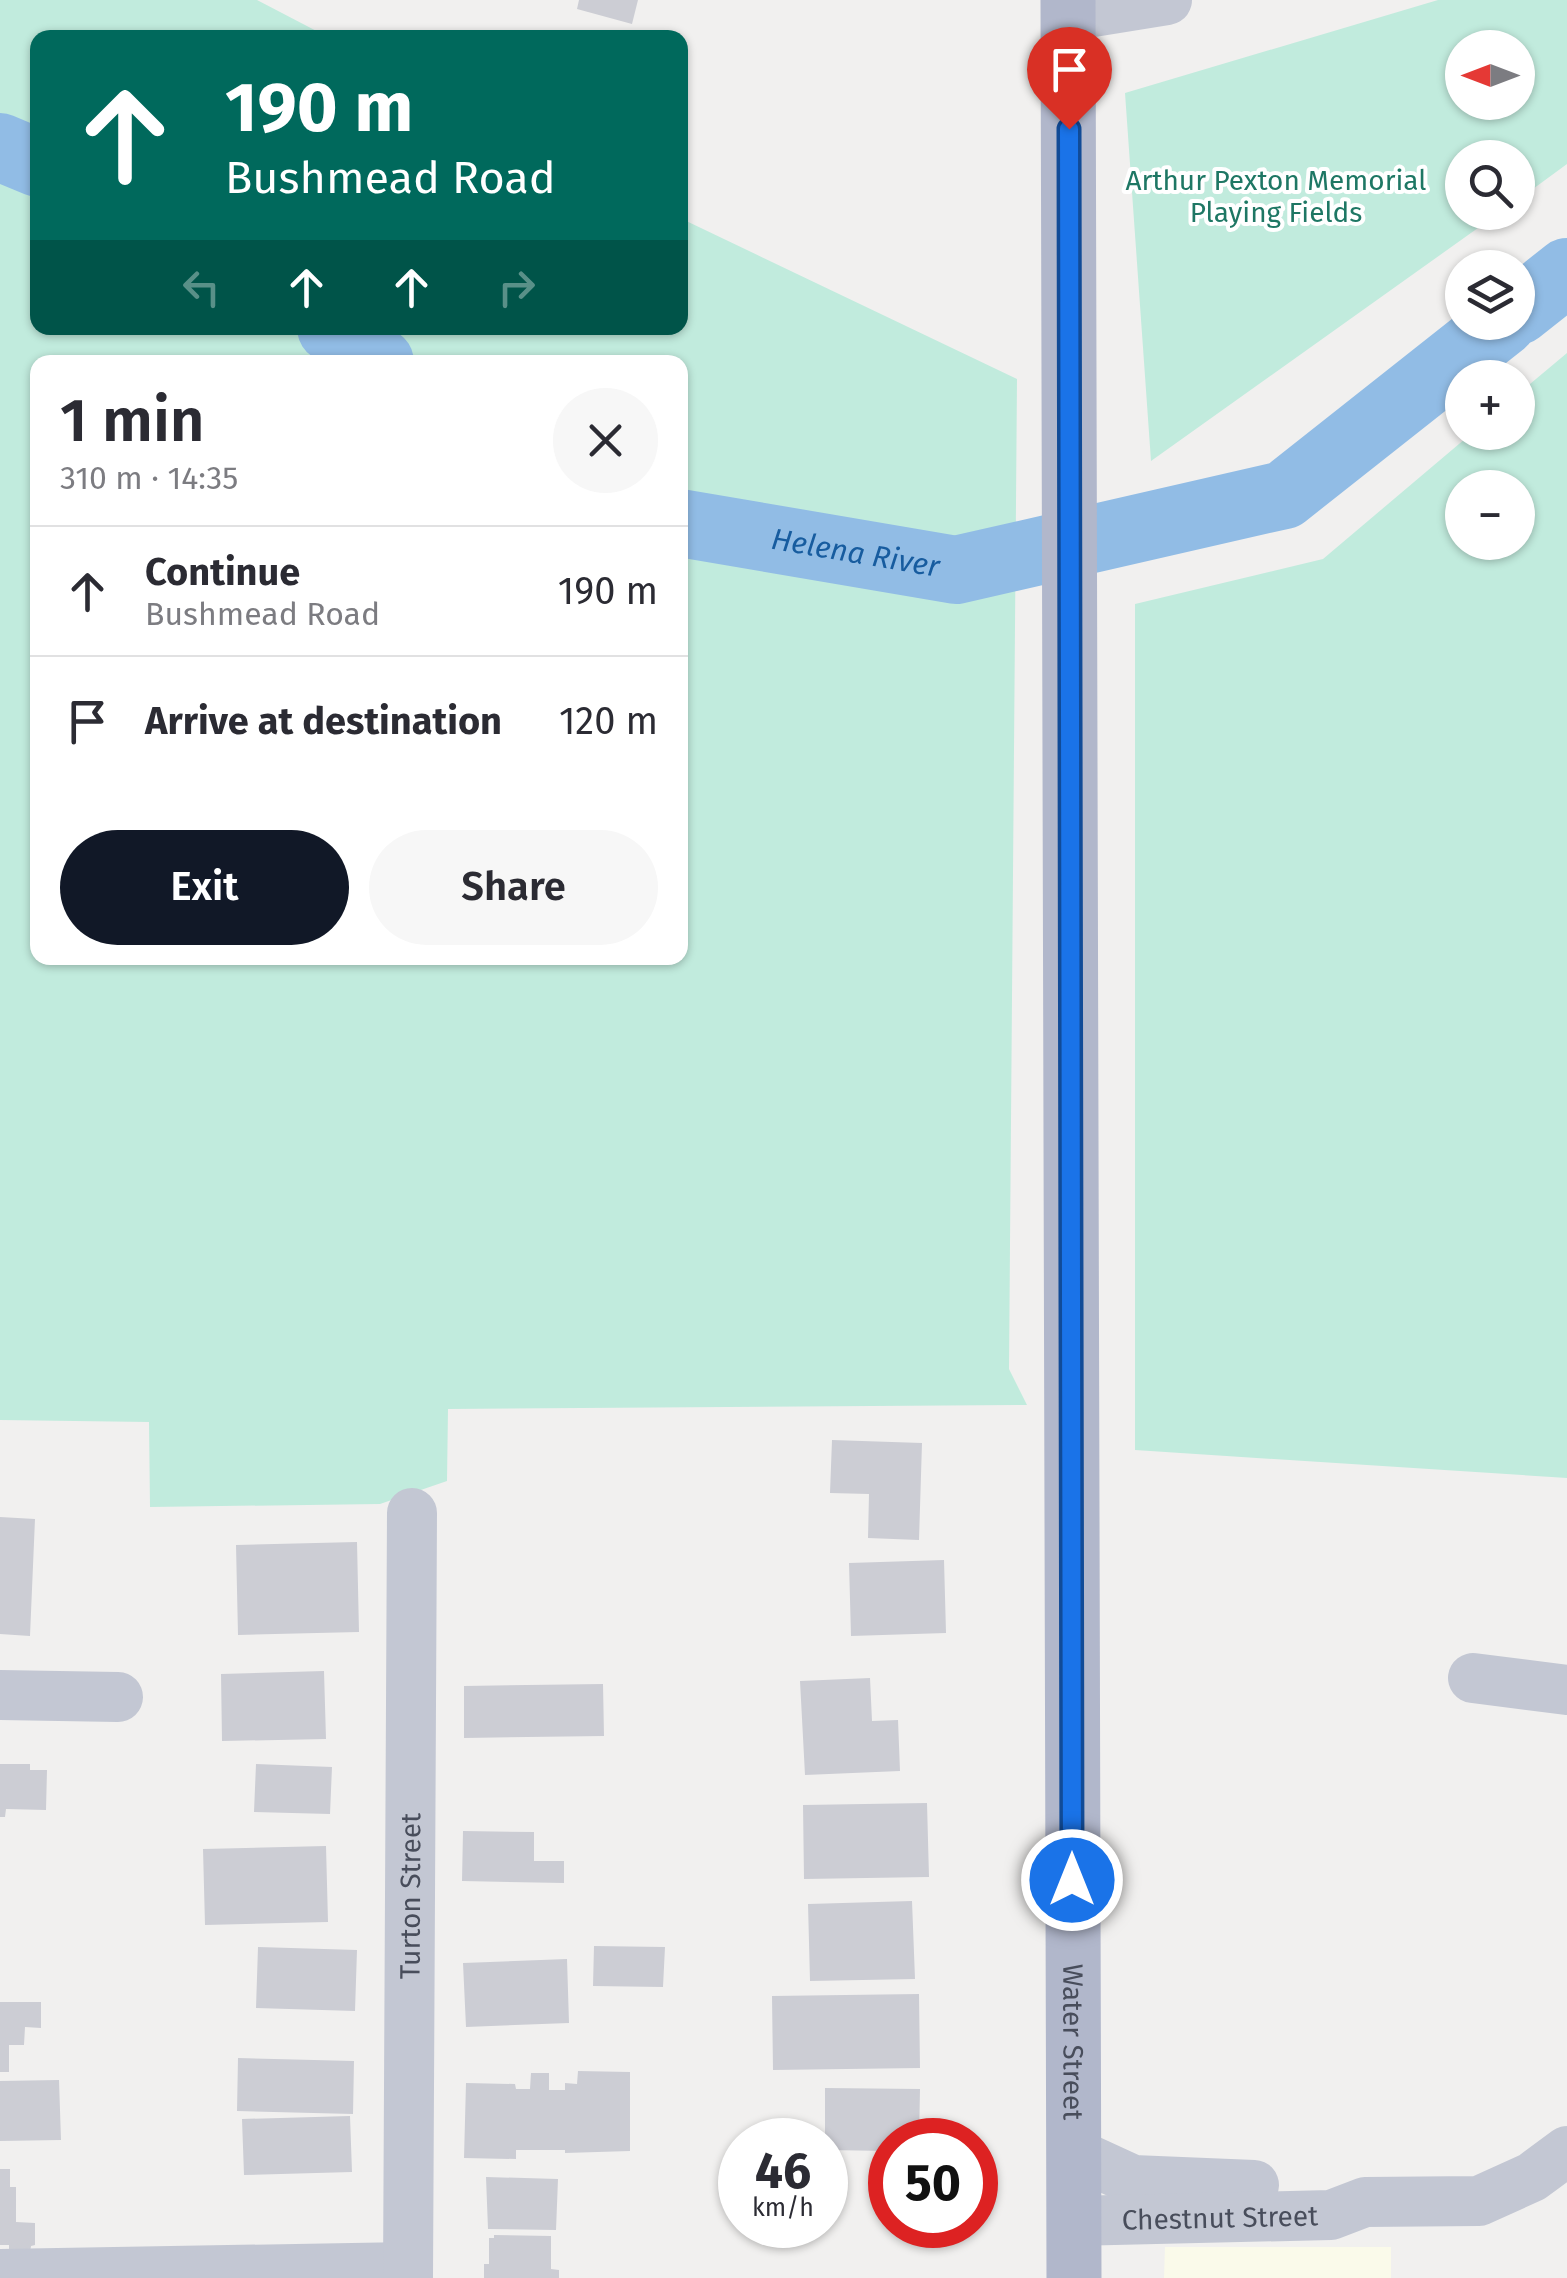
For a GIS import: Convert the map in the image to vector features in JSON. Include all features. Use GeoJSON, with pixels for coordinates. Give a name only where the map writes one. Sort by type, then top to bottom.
{"type":"FeatureCollection","features":[{"type":"Feature","properties":{"kind":"main road","name":"Water Street"},"geometry":{"type":"LineString","coordinates":[[1068,8],[1074,2278]]}},
{"type":"Feature","properties":{"kind":"street"},"geometry":{"type":"LineString","coordinates":[[1068,8],[1167,0]]}},
{"type":"Feature","properties":{"kind":"street","name":"Turton Street"},"geometry":{"type":"LineString","coordinates":[[408,2272],[412,1513]]}},
{"type":"Feature","properties":{"kind":"street"},"geometry":{"type":"LineString","coordinates":[[1473,1678],[1567,1690]]}},
{"type":"Feature","properties":{"kind":"street"},"geometry":{"type":"LineString","coordinates":[[0,1695],[118,1697]]}},
{"type":"Feature","properties":{"kind":"street","name":"Chestnut Street"},"geometry":{"type":"LineString","coordinates":[[1072,2221],[1331,2215],[1365,2202],[1478,2202],[1532,2178],[1567,2151]]}},
{"type":"Feature","properties":{"kind":"street","name":"Chestnut Street"},"geometry":{"type":"LineString","coordinates":[[1072,2152],[1133,2180],[1325,2186],[1365,2202]]}},
{"type":"Feature","properties":{"kind":"street"},"geometry":{"type":"LineString","coordinates":[[0,2274],[408,2272]]}},
{"type":"Feature","properties":{"kind":"shaded area"},"geometry":{"type":"Polygon","coordinates":[[[1165,2247],[1391,2247],[1391,2278],[1164,2278],[1165,2247]]]}},
{"type":"Feature","properties":{"kind":"green space"},"geometry":{"type":"Polygon","coordinates":[[[0,0],[257,0],[315,30],[30,30],[30,335],[688,335],[688,222],[1017,379],[1009,1369],[1027,1405],[448,1409],[447,1481],[380,1504],[150,1507],[149,1422],[0,1420],[0,0]]]}},
{"type":"Feature","properties":{"kind":"green space","name":"Arthur Pexton Memorial Playing Fields"},"geometry":{"type":"Polygon","coordinates":[[[1438,0],[1567,0],[1567,164],[1535,188],[1535,140],[1445,140],[1445,230],[1475,230],[1151,461],[1125,93],[1438,0]]]}},
{"type":"Feature","properties":{"kind":"green space"},"geometry":{"type":"Polygon","coordinates":[[[1567,353],[1567,1478],[1135,1450],[1135,604],[1323,559],[1452,450],[1535,450],[1535,380],[1567,353]]]}},
{"type":"Feature","properties":{"kind":"building"},"geometry":{"type":"Polygon","coordinates":[[[579,0],[638,0],[632,24],[577,9],[579,0]]]}},
{"type":"Feature","properties":{"kind":"building"},"geometry":{"type":"Polygon","coordinates":[[[832,1440],[922,1443],[919,1540],[868,1538],[869,1494],[830,1493],[832,1440]]]}},
{"type":"Feature","properties":{"kind":"building"},"geometry":{"type":"Polygon","coordinates":[[[0,1517],[35,1519],[30,1636],[0,1634],[0,1517]]]}},
{"type":"Feature","properties":{"kind":"building"},"geometry":{"type":"Polygon","coordinates":[[[357,1542],[359,1632],[238,1635],[236,1545],[357,1542]]]}},
{"type":"Feature","properties":{"kind":"building"},"geometry":{"type":"Polygon","coordinates":[[[944,1560],[946,1633],[851,1636],[849,1563],[944,1560]]]}},
{"type":"Feature","properties":{"kind":"building"},"geometry":{"type":"Polygon","coordinates":[[[324,1671],[326,1739],[222,1741],[221,1674],[324,1671]]]}},
{"type":"Feature","properties":{"kind":"building"},"geometry":{"type":"Polygon","coordinates":[[[870,1678],[872,1721],[898,1720],[900,1771],[805,1775],[800,1681],[870,1678]]]}},
{"type":"Feature","properties":{"kind":"building"},"geometry":{"type":"Polygon","coordinates":[[[603,1684],[604,1736],[464,1738],[464,1686],[603,1684]]]}},
{"type":"Feature","properties":{"kind":"building"},"geometry":{"type":"Polygon","coordinates":[[[0,1764],[30,1764],[30,1770],[47,1770],[46,1810],[6,1809],[5,1817],[0,1817],[0,1764]]]}},
{"type":"Feature","properties":{"kind":"building"},"geometry":{"type":"Polygon","coordinates":[[[256,1764],[332,1767],[330,1814],[254,1812],[256,1764]]]}},
{"type":"Feature","properties":{"kind":"building"},"geometry":{"type":"Polygon","coordinates":[[[927,1803],[929,1877],[804,1879],[803,1805],[927,1803]]]}},
{"type":"Feature","properties":{"kind":"building"},"geometry":{"type":"Polygon","coordinates":[[[463,1831],[534,1832],[534,1861],[564,1861],[564,1883],[462,1881],[463,1831]]]}},
{"type":"Feature","properties":{"kind":"building"},"geometry":{"type":"Polygon","coordinates":[[[326,1846],[328,1922],[205,1925],[203,1849],[326,1846]]]}},
{"type":"Feature","properties":{"kind":"building"},"geometry":{"type":"Polygon","coordinates":[[[912,1901],[915,1979],[810,1981],[808,1904],[912,1901]]]}},
{"type":"Feature","properties":{"kind":"building"},"geometry":{"type":"Polygon","coordinates":[[[594,1946],[665,1947],[663,1987],[593,1986],[594,1946]]]}},
{"type":"Feature","properties":{"kind":"building"},"geometry":{"type":"Polygon","coordinates":[[[258,1947],[357,1950],[355,2011],[256,2008],[258,1947]]]}},
{"type":"Feature","properties":{"kind":"building"},"geometry":{"type":"Polygon","coordinates":[[[567,1959],[569,2023],[466,2027],[463,1963],[567,1959]]]}},
{"type":"Feature","properties":{"kind":"building"},"geometry":{"type":"Polygon","coordinates":[[[919,1994],[920,2068],[773,2070],[772,1996],[919,1994]]]}},
{"type":"Feature","properties":{"kind":"building"},"geometry":{"type":"Polygon","coordinates":[[[0,2002],[41,2002],[41,2028],[25,2027],[24,2045],[9,2045],[9,2072],[0,2072],[0,2002]]]}},
{"type":"Feature","properties":{"kind":"building"},"geometry":{"type":"Polygon","coordinates":[[[238,2058],[354,2061],[353,2114],[237,2111],[238,2058]]]}},
{"type":"Feature","properties":{"kind":"building"},"geometry":{"type":"Polygon","coordinates":[[[578,2071],[630,2072],[630,2151],[516,2150],[516,2159],[464,2158],[466,2083],[515,2084],[516,2089],[530,2089],[531,2073],[549,2073],[549,2090],[565,2090],[565,2083],[577,2084],[578,2071]]]}},
{"type":"Feature","properties":{"kind":"building"},"geometry":{"type":"Polygon","coordinates":[[[59,2080],[61,2140],[0,2141],[0,2081],[59,2080]]]}},
{"type":"Feature","properties":{"kind":"building"},"geometry":{"type":"Polygon","coordinates":[[[825,2088],[920,2089],[919,2118],[868,2118],[868,2151],[848,2150],[848,2118],[825,2118],[825,2088]]]}},
{"type":"Feature","properties":{"kind":"building"},"geometry":{"type":"Polygon","coordinates":[[[350,2116],[352,2172],[244,2175],[242,2119],[350,2116]]]}},
{"type":"Feature","properties":{"kind":"building"},"geometry":{"type":"Polygon","coordinates":[[[0,2169],[10,2169],[10,2187],[16,2187],[16,2222],[35,2223],[35,2245],[30,2253],[9,2253],[9,2245],[0,2245],[0,2169]]]}},
{"type":"Feature","properties":{"kind":"building"},"geometry":{"type":"Polygon","coordinates":[[[486,2177],[558,2179],[556,2230],[488,2229],[486,2177]]]}},
{"type":"Feature","properties":{"kind":"building"},"geometry":{"type":"Polygon","coordinates":[[[551,2236],[551,2269],[559,2270],[559,2278],[484,2278],[484,2264],[489,2264],[489,2238],[551,2236]]]}},
{"type":"Feature","properties":{"kind":"waterway","name":"Helena River"},"geometry":{"type":"LineString","coordinates":[[0,147],[30,160]]}},
{"type":"Feature","properties":{"kind":"waterway","name":"Helena River"},"geometry":{"type":"LineString","coordinates":[[1535,297],[1567,272]]}},
{"type":"Feature","properties":{"kind":"waterway","name":"Helena River"},"geometry":{"type":"LineString","coordinates":[[341,335],[370,355]]}},
{"type":"Feature","properties":{"kind":"waterway","name":"Helena River"},"geometry":{"type":"LineString","coordinates":[[688,524],[956,570],[1284,495],[1480,340]]}},
{"type":"Feature","properties":{"kind":"route"},"geometry":{"type":"LineString","coordinates":[[1069,129],[1072,1880]]}}]}
